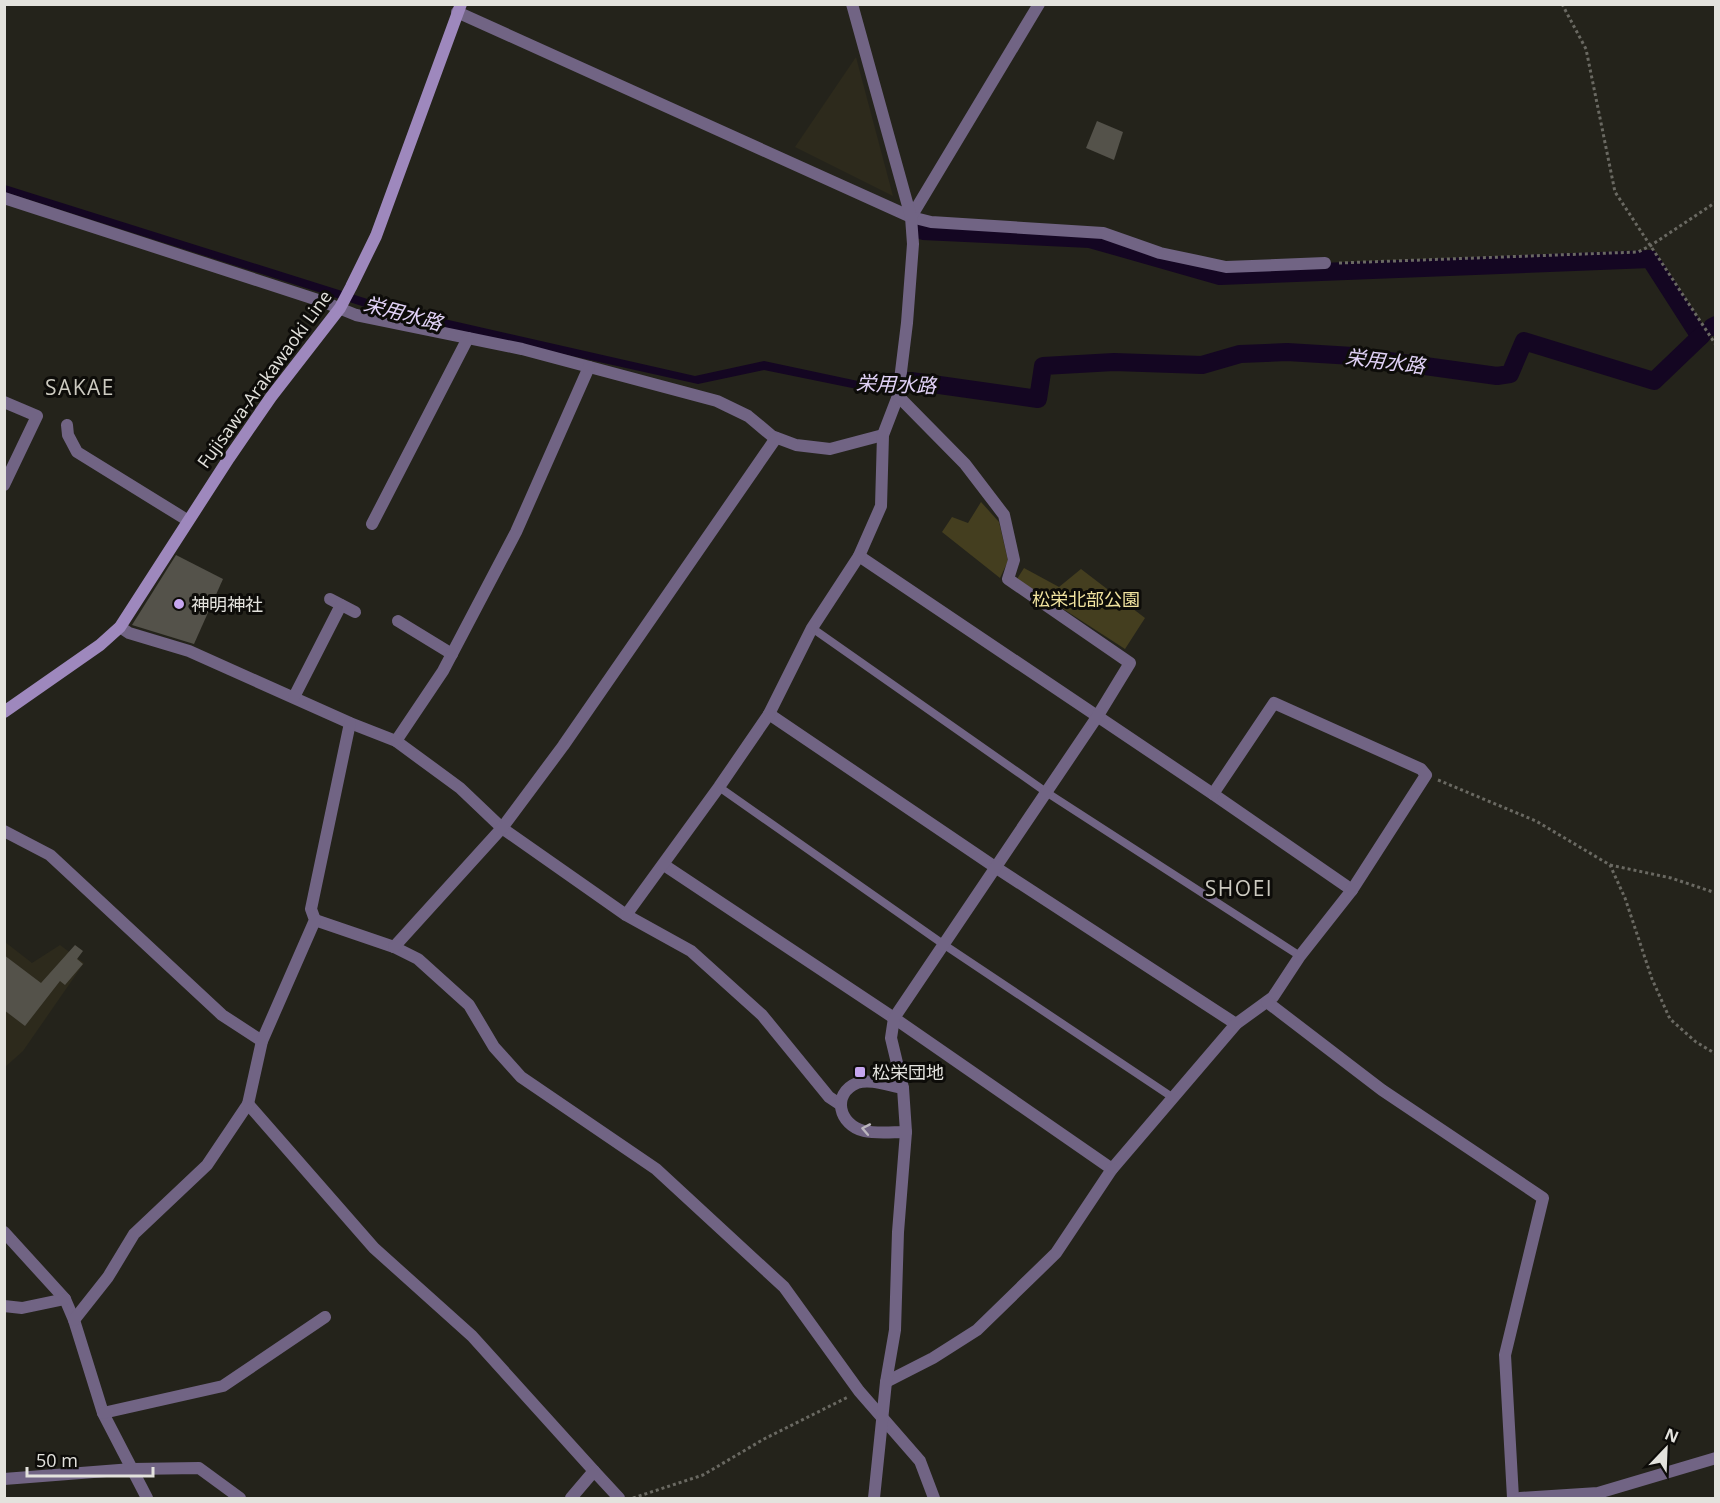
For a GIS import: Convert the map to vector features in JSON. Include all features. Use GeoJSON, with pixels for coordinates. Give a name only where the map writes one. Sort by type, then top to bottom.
{"type":"FeatureCollection","features":[{"type":"Feature","properties":{"kind":"main road","name":"Fujisawa-Arakawaoki Line"},"geometry":{"type":"LineString","coordinates":[[6,708],[100,645],[120,627],[187,520],[272,397],[340,308],[376,236],[459,8]]}},
{"type":"Feature","properties":{"kind":"street"},"geometry":{"type":"LineString","coordinates":[[626,915],[720,787],[769,714],[812,628],[859,556],[881,506],[883,435],[898,396],[913,244],[911,217],[852,4]]}},
{"type":"Feature","properties":{"kind":"street"},"geometry":{"type":"LineString","coordinates":[[911,217],[1039,4]]}},
{"type":"Feature","properties":{"kind":"street"},"geometry":{"type":"LineString","coordinates":[[459,8],[911,217],[931,222],[1103,233],[1160,253],[1226,267],[1324,263]]}},
{"type":"Feature","properties":{"kind":"street"},"geometry":{"type":"LineString","coordinates":[[4,198],[356,315],[522,349],[717,401],[748,416],[776,438],[796,446],[830,449],[883,435]]}},
{"type":"Feature","properties":{"kind":"street"},"geometry":{"type":"LineString","coordinates":[[372,524],[468,338]]}},
{"type":"Feature","properties":{"kind":"street"},"geometry":{"type":"LineString","coordinates":[[396,741],[443,671],[516,532],[589,367]]}},
{"type":"Feature","properties":{"kind":"street"},"geometry":{"type":"LineString","coordinates":[[874,1498],[886,1382],[895,1330],[898,1232],[906,1132],[903,1088],[891,1038],[894,1018],[1097,717],[1130,663],[1008,579],[1014,560],[1004,515],[965,464],[898,396]]}},
{"type":"Feature","properties":{"kind":"street"},"geometry":{"type":"LineString","coordinates":[[4,402],[37,416],[4,485]]}},
{"type":"Feature","properties":{"kind":"street"},"geometry":{"type":"LineString","coordinates":[[67,425],[68,435],[77,452],[187,520]]}},
{"type":"Feature","properties":{"kind":"street"},"geometry":{"type":"LineString","coordinates":[[394,947],[502,828],[563,746],[776,438]]}},
{"type":"Feature","properties":{"kind":"street"},"geometry":{"type":"LineString","coordinates":[[859,556],[1352,890]]}},
{"type":"Feature","properties":{"kind":"street"},"geometry":{"type":"LineString","coordinates":[[294,697],[336,602],[355,612]]}},
{"type":"Feature","properties":{"kind":"street"},"geometry":{"type":"LineString","coordinates":[[398,621],[452,654]]}},
{"type":"Feature","properties":{"kind":"street"},"geometry":{"type":"LineString","coordinates":[[120,627],[129,633],[189,651],[350,723],[396,741],[460,788],[502,828],[626,915],[691,951],[762,1015],[829,1097],[841,1105]]}},
{"type":"Feature","properties":{"kind":"street"},"geometry":{"type":"LineString","coordinates":[[886,1382],[933,1358],[977,1330],[1056,1253],[1112,1169],[1172,1097],[1236,1024],[1273,997],[1300,956],[1352,890],[1426,775],[1420,769],[1274,703],[1213,794]]}},
{"type":"Feature","properties":{"kind":"street"},"geometry":{"type":"LineString","coordinates":[[769,714],[995,867],[1236,1024]]}},
{"type":"Feature","properties":{"kind":"street"},"geometry":{"type":"LineString","coordinates":[[74,1320],[108,1277],[134,1234],[207,1165],[248,1104],[262,1041],[315,920],[311,909],[350,723]]}},
{"type":"Feature","properties":{"kind":"street"},"geometry":{"type":"LineString","coordinates":[[4,831],[50,855],[222,1015],[262,1041]]}},
{"type":"Feature","properties":{"kind":"street"},"geometry":{"type":"LineString","coordinates":[[664,865],[894,1018],[1112,1169]]}},
{"type":"Feature","properties":{"kind":"street"},"geometry":{"type":"LineString","coordinates":[[315,920],[394,947],[418,959],[469,1005],[494,1047],[521,1077],[656,1169],[784,1287],[859,1391],[920,1461],[934,1498]]}},
{"type":"Feature","properties":{"kind":"street"},"geometry":{"type":"LineString","coordinates":[[1267,1002],[1382,1090],[1543,1198],[1505,1355],[1513,1498]]}},
{"type":"Feature","properties":{"kind":"street"},"geometry":{"type":"LineString","coordinates":[[903,1088],[867,1081],[857,1083],[844,1096],[841,1113],[845,1120],[854,1127],[865,1131],[906,1132]]}},
{"type":"Feature","properties":{"kind":"street"},"geometry":{"type":"LineString","coordinates":[[248,1104],[374,1248],[472,1336],[619,1498]]}},
{"type":"Feature","properties":{"kind":"street"},"geometry":{"type":"LineString","coordinates":[[4,1232],[65,1299],[74,1320],[103,1413],[147,1498]]}},
{"type":"Feature","properties":{"kind":"street"},"geometry":{"type":"LineString","coordinates":[[4,1306],[22,1308],[65,1299]]}},
{"type":"Feature","properties":{"kind":"street"},"geometry":{"type":"LineString","coordinates":[[103,1413],[223,1386],[325,1317]]}},
{"type":"Feature","properties":{"kind":"street"},"geometry":{"type":"LineString","coordinates":[[1520,1498],[1599,1496],[1716,1458]]}},
{"type":"Feature","properties":{"kind":"street"},"geometry":{"type":"LineString","coordinates":[[4,1479],[132,1469],[200,1468],[240,1498]]}},
{"type":"Feature","properties":{"kind":"street"},"geometry":{"type":"LineString","coordinates":[[571,1498],[594,1471]]}},
{"type":"Feature","properties":{"kind":"lane"},"geometry":{"type":"LineString","coordinates":[[812,628],[1047,792],[1300,956]]}},
{"type":"Feature","properties":{"kind":"lane"},"geometry":{"type":"LineString","coordinates":[[720,787],[943,944],[1172,1097]]}},
{"type":"Feature","properties":{"kind":"path"},"geometry":{"type":"LineString","coordinates":[[1562,4],[1586,49],[1615,192],[1716,345]]}},
{"type":"Feature","properties":{"kind":"path"},"geometry":{"type":"LineString","coordinates":[[1324,263],[1638,252],[1716,202]]}},
{"type":"Feature","properties":{"kind":"path"},"geometry":{"type":"LineString","coordinates":[[1426,775],[1536,821],[1610,865],[1671,878],[1716,893]]}},
{"type":"Feature","properties":{"kind":"path"},"geometry":{"type":"LineString","coordinates":[[1610,865],[1625,898],[1652,979],[1670,1019],[1696,1042],[1716,1054]]}},
{"type":"Feature","properties":{"kind":"path"},"geometry":{"type":"LineString","coordinates":[[633,1498],[703,1475],[764,1439],[859,1391]]}},
{"type":"Feature","properties":{"kind":"shaded area"},"geometry":{"type":"Polygon","coordinates":[[[856,57],[893,196],[795,147],[856,57]]]}},
{"type":"Feature","properties":{"kind":"shaded area"},"geometry":{"type":"Polygon","coordinates":[[[5,942],[32,963],[60,945],[84,963],[23,1051],[5,1067],[5,942]]]}},
{"type":"Feature","properties":{"kind":"green space","name":"松栄北部公園"},"geometry":{"type":"Polygon","coordinates":[[[981,502],[999,522],[1008,561],[1000,578],[942,532],[952,517],[968,523],[981,502]]]}},
{"type":"Feature","properties":{"kind":"green space","name":"松栄北部公園"},"geometry":{"type":"Polygon","coordinates":[[[1024,568],[1059,587],[1081,569],[1145,618],[1125,649],[1017,579],[1024,568]]]}},
{"type":"Feature","properties":{"kind":"water"},"geometry":{"type":"Polygon","coordinates":[[[5,185],[396,308],[695,376],[764,361],[858,381],[913,376],[911,385],[857,389],[764,370],[698,384],[393,316],[5,192],[5,185]]]}},
{"type":"Feature","properties":{"kind":"building"},"geometry":{"type":"Polygon","coordinates":[[[1097,121],[1123,132],[1114,160],[1086,148],[1097,121]]]}},
{"type":"Feature","properties":{"kind":"building","name":"神明神社"},"geometry":{"type":"Polygon","coordinates":[[[176,555],[223,579],[194,644],[132,625],[176,555]]]}},
{"type":"Feature","properties":{"kind":"building"},"geometry":{"type":"Polygon","coordinates":[[[75,945],[83,951],[77,959],[83,964],[65,985],[60,981],[25,1026],[4,1010],[4,955],[41,983],[75,945]]]}},
{"type":"Feature","properties":{"kind":"waterway"},"geometry":{"type":"LineString","coordinates":[[923,231],[1090,239],[1220,276],[1650,259],[1700,337]]}},
{"type":"Feature","properties":{"kind":"waterway","name":"栄用水路"},"geometry":{"type":"LineString","coordinates":[[1712,327],[1716,325]]}},
{"type":"Feature","properties":{"kind":"waterway","name":"栄用水路"},"geometry":{"type":"LineString","coordinates":[[888,382],[911,381],[1038,399],[1043,366],[1114,362],[1202,365],[1240,354],[1287,352],[1353,356],[1497,376],[1510,374],[1524,341],[1654,381],[1702,335]]}},
{"type":"Feature","properties":{"kind":"place","name":"神明神社"},"geometry":{"type":"Point","coordinates":[179,604]}},
{"type":"Feature","properties":{"kind":"place","name":"松栄団地"},"geometry":{"type":"Point","coordinates":[860,1072]}},
{"type":"Feature","properties":{"kind":"district","name":"SAKAE"},"geometry":{"type":"Point","coordinates":[80,387]}},
{"type":"Feature","properties":{"kind":"district","name":"SHOEI"},"geometry":{"type":"Point","coordinates":[1239,888]}}]}
